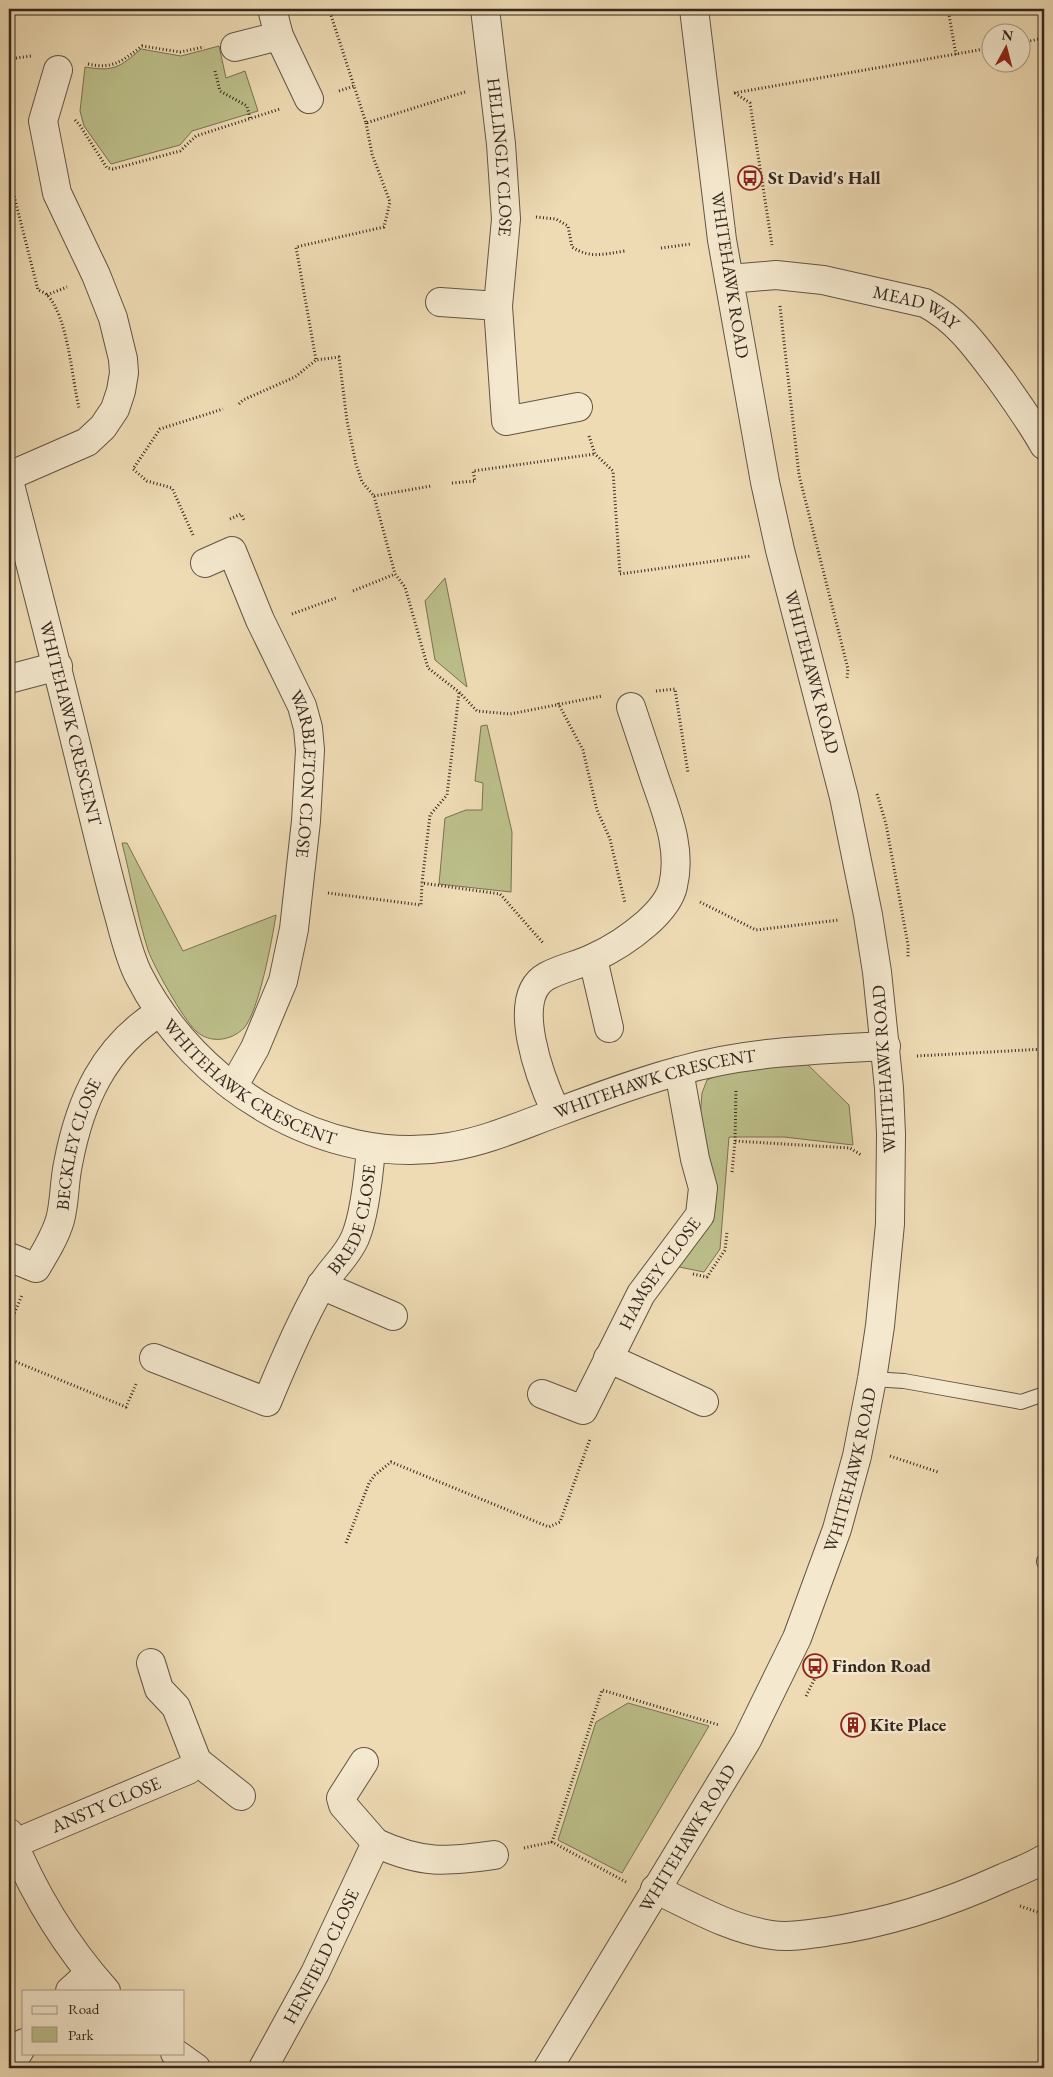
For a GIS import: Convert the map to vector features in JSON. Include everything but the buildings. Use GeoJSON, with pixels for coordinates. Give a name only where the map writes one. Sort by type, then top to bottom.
{"type":"FeatureCollection","features":[{"type":"Feature","properties":{"kind":"street"},"geometry":{"type":"LineString","coordinates":[[272,9],[279,36],[309,99]]}},
{"type":"Feature","properties":{"kind":"street","name":"HELLINGLY CLOSE"},"geometry":{"type":"LineString","coordinates":[[485,9],[495,83],[506,219],[498,306],[506,421],[578,408]]}},
{"type":"Feature","properties":{"kind":"street","name":"WHITEHAWK ROAD"},"geometry":{"type":"LineString","coordinates":[[548,2068],[747,1740],[797,1638],[837,1528],[857,1456],[880,1326],[890,1224],[892,1134],[886,1052],[868,915],[844,797],[780,550],[765,482],[722,240],[694,9]]}},
{"type":"Feature","properties":{"kind":"street"},"geometry":{"type":"LineString","coordinates":[[236,46],[279,36]]}},
{"type":"Feature","properties":{"kind":"street"},"geometry":{"type":"LineString","coordinates":[[9,476],[87,442],[103,427],[114,409],[121,391],[124,373],[123,359],[113,318],[96,275],[57,194],[42,121],[59,63]]}},
{"type":"Feature","properties":{"kind":"street","name":"MEAD WAY"},"geometry":{"type":"LineString","coordinates":[[729,279],[776,275],[823,280],[926,303],[944,314],[962,330],[1032,423],[1044,445]]}},
{"type":"Feature","properties":{"kind":"street"},"geometry":{"type":"LineString","coordinates":[[440,302],[498,306]]}},
{"type":"Feature","properties":{"kind":"street","name":"WHITEHAWK CRESCENT"},"geometry":{"type":"LineString","coordinates":[[9,481],[58,666],[107,871],[137,974],[160,1012],[188,1047],[215,1073],[264,1108],[297,1125],[338,1140],[371,1148],[433,1150],[468,1144],[509,1132],[556,1112],[679,1070],[736,1056],[808,1050],[886,1052]]}},
{"type":"Feature","properties":{"kind":"street","name":"WARBLETON CLOSE"},"geometry":{"type":"LineString","coordinates":[[205,563],[232,551],[260,620],[302,706],[308,728],[310,750],[306,821],[294,929],[283,982],[255,1048],[233,1087]]}},
{"type":"Feature","properties":{"kind":"street"},"geometry":{"type":"LineString","coordinates":[[9,679],[58,666]]}},
{"type":"Feature","properties":{"kind":"street"},"geometry":{"type":"LineString","coordinates":[[556,1112],[545,1088],[534,1048],[528,1005],[534,987],[546,976],[593,959],[634,935],[657,913],[673,888],[676,866],[673,832],[631,708]]}},
{"type":"Feature","properties":{"kind":"street"},"geometry":{"type":"LineString","coordinates":[[593,959],[609,1028]]}},
{"type":"Feature","properties":{"kind":"street","name":"BECKLEY CLOSE"},"geometry":{"type":"LineString","coordinates":[[9,1257],[36,1268],[51,1241],[64,1206],[67,1165],[76,1128],[88,1092],[111,1054],[142,1023],[160,1012]]}},
{"type":"Feature","properties":{"kind":"street","name":"HAMSEY CLOSE"},"geometry":{"type":"LineString","coordinates":[[583,1410],[641,1294],[700,1215],[703,1188],[695,1160],[679,1070]]}},
{"type":"Feature","properties":{"kind":"street","name":"BREDE CLOSE"},"geometry":{"type":"LineString","coordinates":[[154,1358],[267,1402],[292,1340],[321,1285],[349,1250],[355,1238],[359,1225],[371,1148]]}},
{"type":"Feature","properties":{"kind":"street","name":"BREDE CLOSE"},"geometry":{"type":"LineString","coordinates":[[321,1285],[393,1316]]}},
{"type":"Feature","properties":{"kind":"street"},"geometry":{"type":"LineString","coordinates":[[608,1358],[704,1402]]}},
{"type":"Feature","properties":{"kind":"street"},"geometry":{"type":"LineString","coordinates":[[542,1394],[583,1410]]}},
{"type":"Feature","properties":{"kind":"street"},"geometry":{"type":"LineString","coordinates":[[151,1664],[159,1689],[176,1707],[197,1761],[241,1796]]}},
{"type":"Feature","properties":{"kind":"street","name":"ANSTY CLOSE"},"geometry":{"type":"LineString","coordinates":[[11,1839],[188,1770],[197,1761]]}},
{"type":"Feature","properties":{"kind":"street"},"geometry":{"type":"LineString","coordinates":[[364,1762],[341,1798],[343,1805],[376,1843],[422,1860],[441,1861],[494,1855]]}},
{"type":"Feature","properties":{"kind":"street"},"geometry":{"type":"LineString","coordinates":[[11,1839],[47,1911],[98,1982],[73,1990]]}},
{"type":"Feature","properties":{"kind":"street","name":"HENFIELD CLOSE"},"geometry":{"type":"LineString","coordinates":[[263,2068],[315,1973],[376,1843]]}},
{"type":"Feature","properties":{"kind":"street"},"geometry":{"type":"LineString","coordinates":[[655,1889],[725,1922],[773,1935],[791,1935],[857,1927],[896,1918],[934,1906],[1043,1862]]}},
{"type":"Feature","properties":{"kind":"street"},"geometry":{"type":"LineString","coordinates":[[9,2068],[22,2046]]}},
{"type":"Feature","properties":{"kind":"street"},"geometry":{"type":"LineString","coordinates":[[176,2054],[196,2068]]}},
{"type":"Feature","properties":{"kind":"lane"},"geometry":{"type":"LineString","coordinates":[[872,1379],[904,1381],[1021,1402],[1044,1394]]}},
{"type":"Feature","properties":{"kind":"path"},"geometry":{"type":"LineString","coordinates":[[316,360],[296,247],[384,227],[390,202],[372,154],[366,123],[329,9]]}},
{"type":"Feature","properties":{"kind":"path"},"geometry":{"type":"LineString","coordinates":[[948,9],[956,55]]}},
{"type":"Feature","properties":{"kind":"path"},"geometry":{"type":"LineString","coordinates":[[1030,41],[1044,38]]}},
{"type":"Feature","properties":{"kind":"path"},"geometry":{"type":"LineString","coordinates":[[9,59],[28,55],[59,63],[102,67],[122,61],[142,46],[180,52],[234,39],[236,46]]}},
{"type":"Feature","properties":{"kind":"path"},"geometry":{"type":"LineString","coordinates":[[704,97],[980,50]]}},
{"type":"Feature","properties":{"kind":"path"},"geometry":{"type":"LineString","coordinates":[[213,64],[220,90],[247,106],[250,119]]}},
{"type":"Feature","properties":{"kind":"path"},"geometry":{"type":"LineString","coordinates":[[366,123],[495,83]]}},
{"type":"Feature","properties":{"kind":"path"},"geometry":{"type":"LineString","coordinates":[[42,121],[67,115],[79,124],[107,168],[113,169],[180,151],[196,136],[354,86]]}},
{"type":"Feature","properties":{"kind":"path"},"geometry":{"type":"LineString","coordinates":[[9,176],[38,290],[47,295],[56,310],[62,327],[87,442]]}},
{"type":"Feature","properties":{"kind":"path"},"geometry":{"type":"LineString","coordinates":[[506,219],[543,217],[556,219],[568,226],[572,247],[590,256],[625,250]]}},
{"type":"Feature","properties":{"kind":"path"},"geometry":{"type":"LineString","coordinates":[[239,404],[243,400],[295,377],[316,360],[339,357],[347,421],[356,464],[362,482],[374,496],[394,574],[405,587],[428,668],[459,692],[477,711],[510,714],[606,696]]}},
{"type":"Feature","properties":{"kind":"path"},"geometry":{"type":"LineString","coordinates":[[578,408],[596,454],[613,471],[620,574],[736,559],[780,550]]}},
{"type":"Feature","properties":{"kind":"path"},"geometry":{"type":"LineString","coordinates":[[205,563],[172,488],[147,481],[133,469],[160,429],[223,409]]}},
{"type":"Feature","properties":{"kind":"path"},"geometry":{"type":"LineString","coordinates":[[452,483],[475,481],[474,470],[596,454]]}},
{"type":"Feature","properties":{"kind":"path"},"geometry":{"type":"LineString","coordinates":[[374,496],[431,486]]}},
{"type":"Feature","properties":{"kind":"path"},"geometry":{"type":"LineString","coordinates":[[353,591],[394,574]]}},
{"type":"Feature","properties":{"kind":"path"},"geometry":{"type":"LineString","coordinates":[[298,889],[422,906],[422,883],[430,815],[447,795],[459,692]]}},
{"type":"Feature","properties":{"kind":"path"},"geometry":{"type":"LineString","coordinates":[[558,704],[583,750],[597,810],[610,839],[634,935]]}},
{"type":"Feature","properties":{"kind":"path"},"geometry":{"type":"LineString","coordinates":[[422,883],[500,894],[566,969]]}},
{"type":"Feature","properties":{"kind":"path"},"geometry":{"type":"LineString","coordinates":[[673,888],[756,930],[831,922],[868,915]]}},
{"type":"Feature","properties":{"kind":"path"},"geometry":{"type":"LineString","coordinates":[[886,1052],[1044,1050]]}},
{"type":"Feature","properties":{"kind":"path"},"geometry":{"type":"LineString","coordinates":[[732,1180],[735,1141],[736,1056]]}},
{"type":"Feature","properties":{"kind":"path"},"geometry":{"type":"LineString","coordinates":[[735,1141],[850,1148],[867,1159]]}},
{"type":"Feature","properties":{"kind":"path"},"geometry":{"type":"LineString","coordinates":[[659,1269],[707,1277],[725,1250],[727,1230]]}},
{"type":"Feature","properties":{"kind":"path"},"geometry":{"type":"LineString","coordinates":[[9,1359],[126,1407],[148,1355],[154,1358]]}},
{"type":"Feature","properties":{"kind":"path"},"geometry":{"type":"LineString","coordinates":[[346,1543],[370,1483],[391,1462],[549,1527],[560,1522],[598,1417],[583,1410]]}},
{"type":"Feature","properties":{"kind":"path"},"geometry":{"type":"LineString","coordinates":[[890,1456],[938,1472]]}},
{"type":"Feature","properties":{"kind":"path"},"geometry":{"type":"LineString","coordinates":[[626,1882],[552,1842],[602,1690],[720,1725],[747,1740]]}},
{"type":"Feature","properties":{"kind":"green space"},"geometry":{"type":"Polygon","coordinates":[[[219,46],[226,78],[245,71],[258,111],[192,131],[180,145],[111,164],[84,126],[80,111],[85,67],[103,69],[116,67],[141,49],[181,56],[219,46]]]}},
{"type":"Feature","properties":{"kind":"green space"},"geometry":{"type":"Polygon","coordinates":[[[445,578],[467,687],[435,660],[425,601],[445,578]]]}},
{"type":"Feature","properties":{"kind":"green space"},"geometry":{"type":"Polygon","coordinates":[[[487,725],[512,832],[511,892],[439,884],[445,818],[466,810],[482,810],[483,783],[475,781],[481,726],[487,725]]]}},
{"type":"Feature","properties":{"kind":"green space"},"geometry":{"type":"Polygon","coordinates":[[[122,843],[127,843],[183,951],[276,915],[268,957],[255,1007],[244,1028],[233,1036],[214,1039],[208,1038],[196,1031],[190,1025],[162,980],[148,950],[122,843]]]}},
{"type":"Feature","properties":{"kind":"green space"},"geometry":{"type":"Polygon","coordinates":[[[749,1062],[805,1062],[849,1105],[853,1145],[784,1137],[729,1137],[720,1249],[704,1272],[679,1267],[710,1218],[700,1119],[702,1093],[707,1080],[749,1062]]]}},
{"type":"Feature","properties":{"kind":"green space"},"geometry":{"type":"Polygon","coordinates":[[[628,1703],[709,1726],[622,1873],[558,1840],[596,1722],[628,1703]]]}},
{"type":"Feature","properties":{"kind":"place","name":"St David's Hall"},"geometry":{"type":"Point","coordinates":[750,178]}},
{"type":"Feature","properties":{"kind":"place","name":"Findon Road"},"geometry":{"type":"Point","coordinates":[815,1666]}},
{"type":"Feature","properties":{"kind":"place","name":"Kite Place"},"geometry":{"type":"Point","coordinates":[853,1725]}}]}
